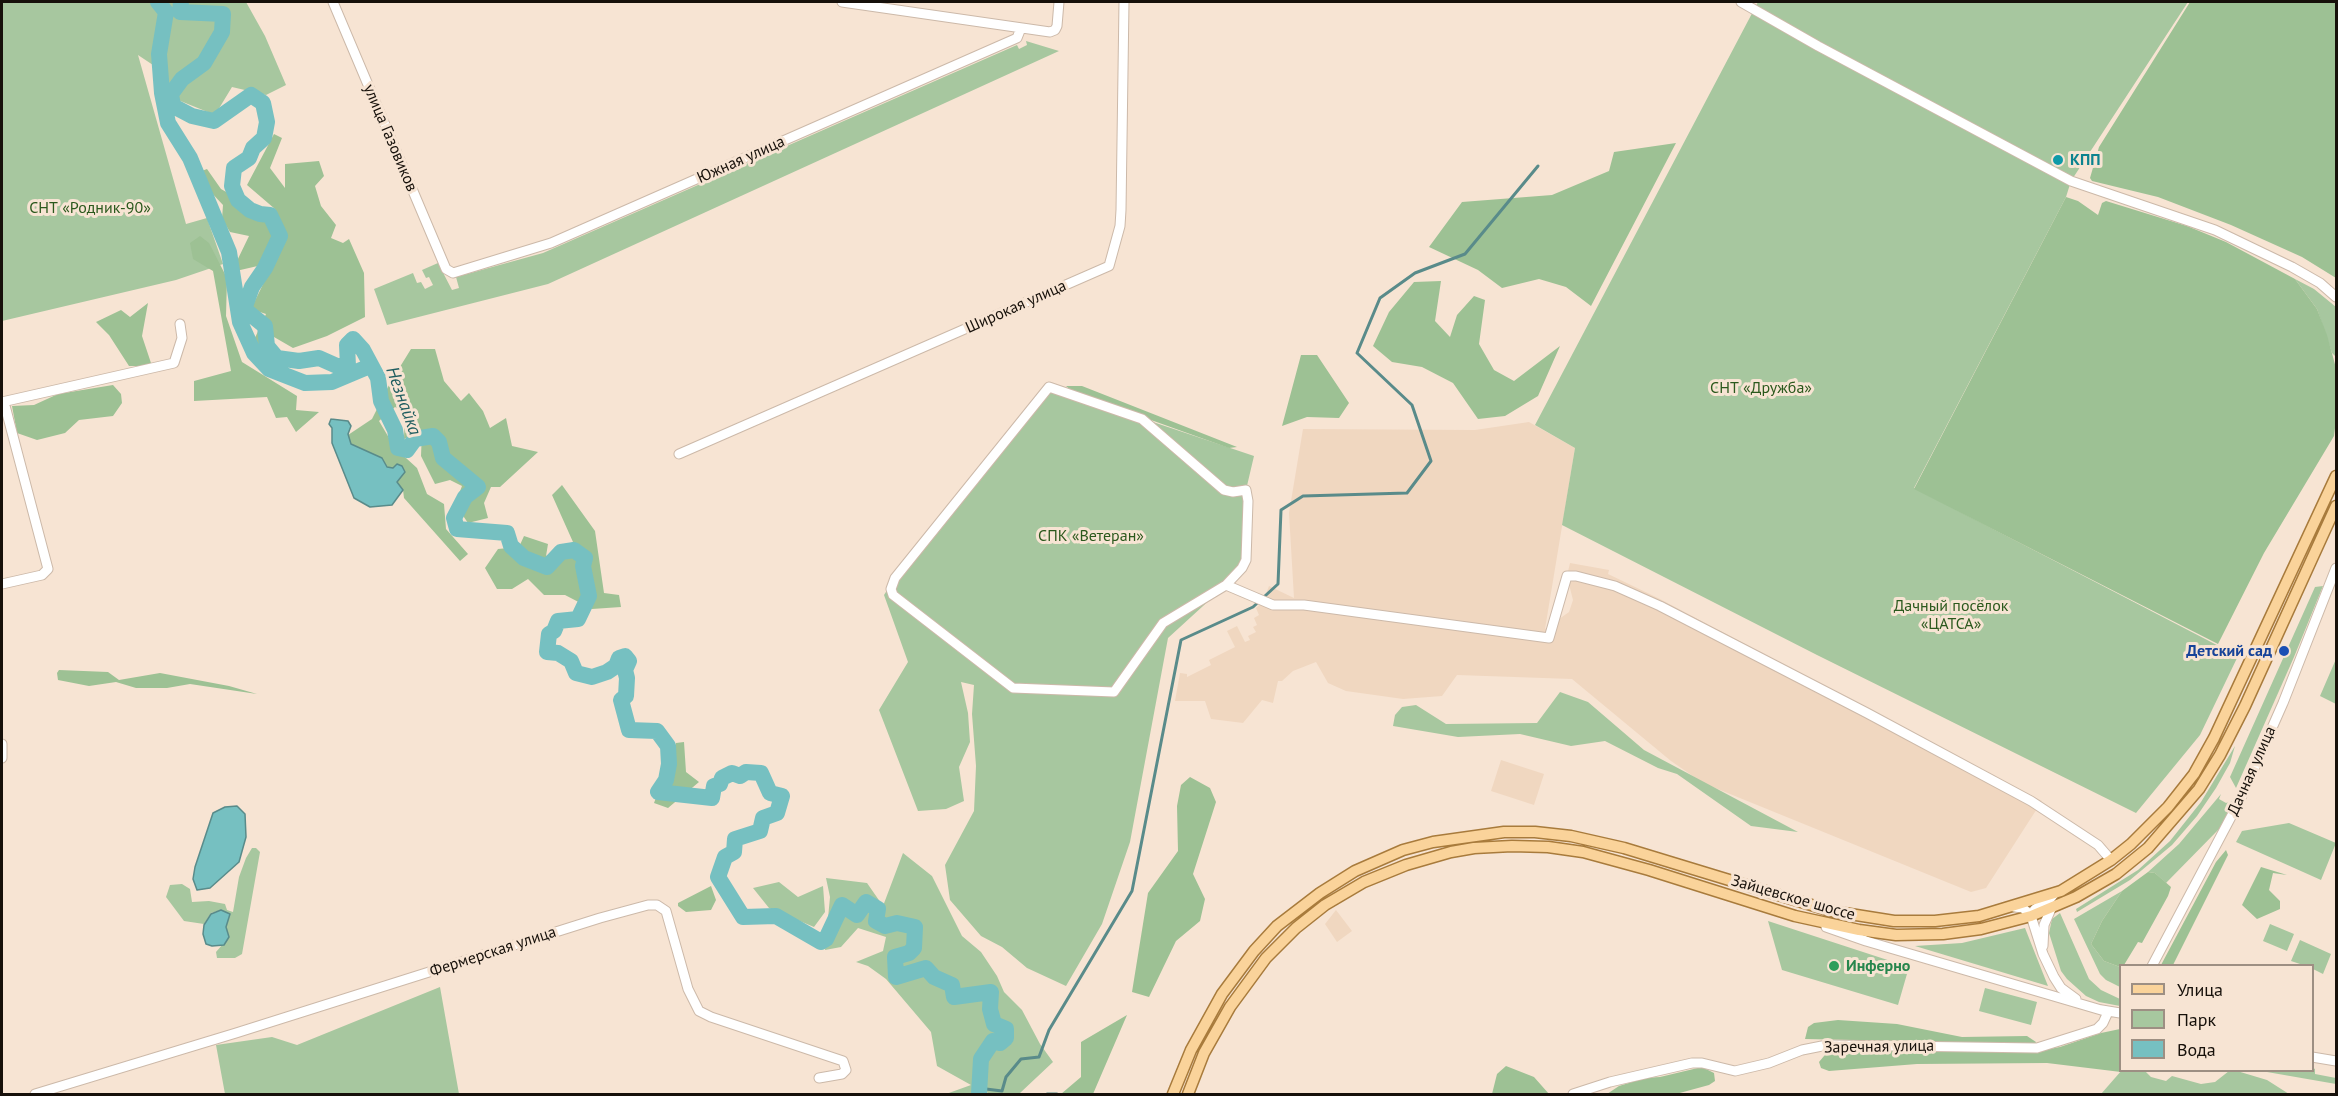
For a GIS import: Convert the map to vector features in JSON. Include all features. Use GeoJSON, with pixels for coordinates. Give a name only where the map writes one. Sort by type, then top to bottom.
{"type":"FeatureCollection","features":[{"type":"Feature","properties":{"kind":"main road","name":"Зайцевское шоссе"},"geometry":{"type":"LineString","coordinates":[[1173,1095],[1191,1050],[1222,994],[1254,951],[1277,926],[1311,899],[1355,871],[1403,850],[1433,842],[1504,832],[1571,836],[1624,848],[1831,911],[1873,919],[1916,922],[1979,916],[2054,894],[2077,882],[2131,844],[2163,813],[2202,761],[2262,639],[2337,476]]}},
{"type":"Feature","properties":{"kind":"main road","name":"Зайцевское шоссе"},"geometry":{"type":"LineString","coordinates":[[1188,1095],[1204,1053],[1230,1007],[1282,941],[1313,914],[1338,896],[1385,872],[1414,862],[1474,848],[1512,846],[1563,849],[1649,870],[1795,916],[1880,933],[1916,935],[1981,929],[2051,909],[2093,888],[2132,862],[2161,836],[2199,789],[2246,706],[2337,506]]}},
{"type":"Feature","properties":{"kind":"street","name":"улица Газовиков"},"geometry":{"type":"LineString","coordinates":[[333,2],[446,269],[450,272]]}},
{"type":"Feature","properties":{"kind":"street"},"geometry":{"type":"LineString","coordinates":[[842,2],[1050,32],[1057,26],[1059,2]]}},
{"type":"Feature","properties":{"kind":"street","name":"Широкая улица"},"geometry":{"type":"LineString","coordinates":[[679,454],[1109,266],[1120,226],[1121,210],[1124,2]]}},
{"type":"Feature","properties":{"kind":"street"},"geometry":{"type":"LineString","coordinates":[[1741,2],[1818,46],[2072,182],[2215,230],[2292,267],[2320,283],[2337,297]]}},
{"type":"Feature","properties":{"kind":"street","name":"Южная улица"},"geometry":{"type":"LineString","coordinates":[[450,272],[458,272],[551,243],[1017,38],[1021,28]]}},
{"type":"Feature","properties":{"kind":"street"},"geometry":{"type":"LineString","coordinates":[[2,584],[42,575],[48,569],[3,402],[77,383],[174,363],[182,338],[180,324]]}},
{"type":"Feature","properties":{"kind":"street"},"geometry":{"type":"LineString","coordinates":[[1049,387],[1142,419],[1224,490],[1233,492],[1246,490],[1248,501],[1246,560],[1242,568],[1226,585],[1163,624],[1114,692],[1013,688],[893,595],[891,589],[895,578],[1049,387]]}},
{"type":"Feature","properties":{"kind":"street","name":"Дачная улица"},"geometry":{"type":"LineString","coordinates":[[2153,964],[2239,802],[2283,703],[2337,567]]}},
{"type":"Feature","properties":{"kind":"street"},"geometry":{"type":"LineString","coordinates":[[1226,585],[1274,606],[1304,605],[1549,638],[1567,576],[1576,576],[1615,586],[1660,606],[2031,801],[2098,845],[2111,860]]}},
{"type":"Feature","properties":{"kind":"street"},"geometry":{"type":"LineString","coordinates":[[2,744],[2,758]]}},
{"type":"Feature","properties":{"kind":"street"},"geometry":{"type":"LineString","coordinates":[[2031,916],[2035,909],[2054,894]]}},
{"type":"Feature","properties":{"kind":"street","name":"Фермерская улица"},"geometry":{"type":"LineString","coordinates":[[35,1095],[648,905],[657,905],[666,911],[688,989],[699,1011],[843,1061],[846,1070],[842,1074],[819,1078]]}},
{"type":"Feature","properties":{"kind":"street"},"geometry":{"type":"LineString","coordinates":[[2014,906],[2023,908],[2031,916],[2043,954],[2054,977],[2067,993],[2079,1001],[2108,1012]]}},
{"type":"Feature","properties":{"kind":"street"},"geometry":{"type":"LineString","coordinates":[[2043,954],[2044,925],[2051,909]]}},
{"type":"Feature","properties":{"kind":"street"},"geometry":{"type":"LineString","coordinates":[[1795,916],[1866,941],[2108,1012],[2119,1013]]}},
{"type":"Feature","properties":{"kind":"street","name":"Заречная улица"},"geometry":{"type":"LineString","coordinates":[[1573,1095],[1610,1082],[1692,1063],[1702,1063],[1735,1071],[1751,1068],[1802,1050],[1827,1046],[2037,1048],[2097,1029],[2108,1012]]}},
{"type":"Feature","properties":{"kind":"street"},"geometry":{"type":"LineString","coordinates":[[2314,1057],[2337,1061]]}},
{"type":"Feature","properties":{"kind":"shaded area"},"geometry":{"type":"Polygon","coordinates":[[[1529,422],[1575,448],[1545,629],[1569,612],[1573,600],[1567,576],[1570,563],[1609,570],[1608,574],[1660,599],[2042,801],[1986,888],[1971,892],[1703,783],[1671,761],[1572,679],[1457,675],[1442,696],[1403,699],[1346,691],[1328,683],[1316,662],[1293,671],[1282,681],[1278,681],[1273,703],[1262,700],[1243,723],[1211,719],[1205,701],[1175,701],[1180,673],[1187,674],[1187,677],[1211,665],[1209,660],[1235,647],[1227,631],[1237,626],[1245,642],[1250,640],[1248,636],[1256,632],[1253,627],[1257,625],[1254,618],[1259,615],[1256,608],[1263,602],[1269,586],[1294,598],[1289,513],[1303,429],[1475,430],[1529,422]]]}},
{"type":"Feature","properties":{"kind":"shaded area"},"geometry":{"type":"Polygon","coordinates":[[[1501,760],[1544,774],[1534,805],[1491,791],[1501,760]]]}},
{"type":"Feature","properties":{"kind":"shaded area"},"geometry":{"type":"Polygon","coordinates":[[[1336,910],[1352,931],[1337,942],[1325,924],[1336,910]]]}},
{"type":"Feature","properties":{"kind":"green space","name":"СНТ «Родник-90»"},"geometry":{"type":"Polygon","coordinates":[[[2,2],[246,2],[265,36],[286,85],[266,95],[232,87],[215,115],[178,100],[156,67],[138,55],[186,224],[207,218],[223,264],[176,280],[2,321],[2,2]]]}},
{"type":"Feature","properties":{"kind":"green space","name":"СНТ «Дружба»"},"geometry":{"type":"Polygon","coordinates":[[[1758,2],[2188,2],[2071,181],[2066,197],[1914,488],[2238,656],[2200,735],[2136,813],[1817,655],[1562,525],[1575,448],[1535,425],[1758,2]]]}},
{"type":"Feature","properties":{"kind":"green space"},"geometry":{"type":"Polygon","coordinates":[[[2190,2],[2336,2],[2336,278],[2302,257],[2231,225],[2158,197],[2092,181],[2090,178],[2099,147],[2190,2]]]}},
{"type":"Feature","properties":{"kind":"green space"},"geometry":{"type":"Polygon","coordinates":[[[1026,41],[1059,51],[548,284],[387,325],[374,289],[413,273],[417,283],[421,282],[425,289],[433,285],[422,270],[438,263],[452,290],[459,288],[456,277],[543,253],[1017,45],[1019,49],[1027,45],[1026,41]]]}},
{"type":"Feature","properties":{"kind":"green space"},"geometry":{"type":"Polygon","coordinates":[[[274,134],[282,138],[270,168],[285,188],[285,164],[319,161],[324,176],[315,186],[321,206],[336,225],[331,238],[343,243],[349,239],[364,273],[365,317],[327,336],[293,348],[274,337],[270,362],[254,340],[266,314],[251,309],[286,237],[275,209],[247,185],[274,134]]]}},
{"type":"Feature","properties":{"kind":"green space"},"geometry":{"type":"Polygon","coordinates":[[[1676,143],[1591,306],[1566,287],[1539,279],[1502,288],[1478,270],[1429,247],[1462,202],[1552,195],[1609,171],[1614,152],[1676,143]]]}},
{"type":"Feature","properties":{"kind":"green space"},"geometry":{"type":"Polygon","coordinates":[[[207,169],[221,189],[244,202],[248,215],[272,224],[276,235],[262,265],[236,271],[235,265],[249,236],[230,232],[222,219],[223,205],[208,189],[199,172],[207,169]]]}},
{"type":"Feature","properties":{"kind":"green space"},"geometry":{"type":"Polygon","coordinates":[[[2066,197],[2078,201],[2098,215],[2102,203],[2106,201],[2187,226],[2226,242],[2295,279],[2317,309],[2327,335],[2336,368],[2334,436],[2264,553],[2218,644],[1914,489],[2066,197]]]}},
{"type":"Feature","properties":{"kind":"green space"},"geometry":{"type":"Polygon","coordinates":[[[200,236],[209,243],[227,278],[226,316],[242,362],[297,396],[296,410],[319,412],[296,432],[287,417],[276,418],[267,397],[194,401],[194,381],[231,371],[213,271],[193,259],[190,243],[200,236]]]}},
{"type":"Feature","properties":{"kind":"green space"},"geometry":{"type":"Polygon","coordinates":[[[2295,279],[2314,289],[2336,307],[2336,357],[2332,353],[2317,309],[2295,279]]]}},
{"type":"Feature","properties":{"kind":"green space"},"geometry":{"type":"Polygon","coordinates":[[[1441,281],[1435,321],[1450,337],[1457,315],[1474,296],[1485,300],[1479,344],[1494,370],[1514,381],[1560,346],[1538,396],[1505,416],[1478,419],[1453,383],[1422,367],[1392,362],[1373,346],[1389,312],[1414,282],[1441,281]]]}},
{"type":"Feature","properties":{"kind":"green space"},"geometry":{"type":"Polygon","coordinates":[[[148,303],[142,336],[152,366],[129,366],[109,335],[96,322],[121,310],[130,317],[148,303]]]}},
{"type":"Feature","properties":{"kind":"green space"},"geometry":{"type":"Polygon","coordinates":[[[411,349],[435,349],[444,381],[461,401],[469,393],[483,411],[490,428],[506,418],[512,446],[538,452],[500,487],[491,487],[484,503],[488,518],[468,523],[455,504],[462,486],[450,480],[435,484],[421,456],[422,431],[404,439],[405,413],[395,407],[379,421],[395,448],[417,468],[427,494],[444,504],[446,529],[468,554],[460,561],[404,498],[403,490],[397,482],[402,475],[393,468],[387,467],[382,458],[350,444],[348,435],[372,419],[411,349]]]}},
{"type":"Feature","properties":{"kind":"green space"},"geometry":{"type":"Polygon","coordinates":[[[1301,355],[1317,355],[1349,403],[1339,418],[1307,417],[1282,426],[1301,355]]]}},
{"type":"Feature","properties":{"kind":"green space"},"geometry":{"type":"Polygon","coordinates":[[[113,385],[121,394],[122,403],[113,416],[79,420],[65,433],[37,440],[17,433],[12,406],[34,405],[58,394],[113,385]]]}},
{"type":"Feature","properties":{"kind":"green space"},"geometry":{"type":"Polygon","coordinates":[[[1066,386],[1082,386],[1237,447],[1229,448],[1073,392],[1066,386]]]}},
{"type":"Feature","properties":{"kind":"green space","name":"СПК «Ветеран»"},"geometry":{"type":"Polygon","coordinates":[[[1049,387],[1254,456],[1246,490],[1246,560],[1226,585],[1168,638],[1130,842],[1102,924],[1066,986],[1027,968],[1002,947],[981,936],[950,900],[945,865],[974,811],[976,766],[972,714],[974,685],[961,682],[968,713],[970,742],[959,767],[964,801],[946,809],[918,811],[879,710],[908,662],[884,595],[895,578],[1049,387]]]}},
{"type":"Feature","properties":{"kind":"green space"},"geometry":{"type":"Polygon","coordinates":[[[562,485],[595,531],[604,593],[619,595],[621,607],[592,609],[565,595],[544,595],[528,579],[512,589],[497,589],[485,568],[498,549],[519,547],[524,536],[548,544],[546,556],[573,542],[552,495],[562,485]]]}},
{"type":"Feature","properties":{"kind":"green space"},"geometry":{"type":"Polygon","coordinates":[[[2323,586],[2236,788],[2230,777],[2315,587],[2323,586]]]}},
{"type":"Feature","properties":{"kind":"green space"},"geometry":{"type":"Polygon","coordinates":[[[2336,659],[2336,704],[2320,696],[2336,659]]]}},
{"type":"Feature","properties":{"kind":"green space"},"geometry":{"type":"Polygon","coordinates":[[[59,670],[108,672],[119,680],[160,673],[229,686],[257,694],[190,684],[167,688],[136,688],[116,682],[89,686],[58,680],[59,670]]]}},
{"type":"Feature","properties":{"kind":"green space"},"geometry":{"type":"Polygon","coordinates":[[[1560,692],[1588,702],[1644,750],[1798,832],[1751,826],[1677,774],[1658,768],[1605,741],[1571,746],[1520,734],[1458,737],[1393,726],[1395,715],[1402,707],[1416,705],[1446,724],[1537,723],[1560,692]]]}},
{"type":"Feature","properties":{"kind":"green space"},"geometry":{"type":"Polygon","coordinates":[[[684,742],[686,772],[699,782],[668,808],[654,803],[676,743],[684,742]]]}},
{"type":"Feature","properties":{"kind":"green space"},"geometry":{"type":"Polygon","coordinates":[[[2235,746],[2230,763],[2216,788],[2197,816],[2172,845],[2130,880],[2077,912],[2076,909],[2138,870],[2170,841],[2201,802],[2235,746]]]}},
{"type":"Feature","properties":{"kind":"green space"},"geometry":{"type":"Polygon","coordinates":[[[1190,777],[1210,788],[1216,802],[1193,874],[1205,899],[1200,921],[1176,941],[1149,997],[1132,992],[1148,893],[1178,851],[1177,806],[1181,785],[1190,777]]]}},
{"type":"Feature","properties":{"kind":"green space"},"geometry":{"type":"Polygon","coordinates":[[[2221,794],[2219,799],[2226,803],[2234,800],[2220,828],[2166,883],[2155,873],[2148,872],[2179,844],[2221,794]]]}},
{"type":"Feature","properties":{"kind":"green space"},"geometry":{"type":"Polygon","coordinates":[[[2289,823],[2336,843],[2321,880],[2236,842],[2242,831],[2289,823]]]}},
{"type":"Feature","properties":{"kind":"green space"},"geometry":{"type":"Polygon","coordinates":[[[252,848],[260,852],[242,954],[235,958],[217,958],[216,952],[229,937],[226,927],[230,914],[221,910],[211,913],[204,924],[184,921],[166,897],[170,885],[182,884],[190,889],[192,902],[209,901],[225,904],[227,910],[233,912],[239,877],[252,848]]]}},
{"type":"Feature","properties":{"kind":"green space"},"geometry":{"type":"Polygon","coordinates":[[[2226,850],[2228,855],[2174,964],[2162,964],[2216,862],[2226,850]]]}},
{"type":"Feature","properties":{"kind":"green space"},"geometry":{"type":"Polygon","coordinates":[[[903,853],[932,876],[962,936],[981,952],[997,976],[1004,992],[1022,1010],[1040,1044],[1053,1062],[1020,1093],[990,1094],[973,1085],[973,1094],[946,1094],[971,1085],[937,1066],[931,1032],[886,979],[868,966],[856,962],[883,951],[886,937],[858,928],[841,947],[825,950],[830,897],[826,878],[867,883],[883,906],[903,853]]]}},
{"type":"Feature","properties":{"kind":"green space"},"geometry":{"type":"Polygon","coordinates":[[[2261,867],[2287,875],[2273,873],[2269,890],[2280,901],[2280,909],[2257,919],[2242,905],[2261,867]]]}},
{"type":"Feature","properties":{"kind":"green space"},"geometry":{"type":"Polygon","coordinates":[[[2148,872],[2155,873],[2171,887],[2142,943],[2138,942],[2125,964],[2119,964],[2119,967],[2104,961],[2091,944],[2102,921],[2122,891],[2148,872]]]}},
{"type":"Feature","properties":{"kind":"green space"},"geometry":{"type":"Polygon","coordinates":[[[779,882],[798,897],[823,886],[825,912],[814,927],[769,908],[753,888],[779,882]]]}},
{"type":"Feature","properties":{"kind":"green space"},"geometry":{"type":"Polygon","coordinates":[[[711,886],[716,900],[711,910],[686,912],[678,906],[678,903],[711,886]]]}},
{"type":"Feature","properties":{"kind":"green space"},"geometry":{"type":"Polygon","coordinates":[[[2122,891],[2102,921],[2091,944],[2104,961],[2119,967],[2119,986],[2100,974],[2074,919],[2122,891]]]}},
{"type":"Feature","properties":{"kind":"green space"},"geometry":{"type":"Polygon","coordinates":[[[2060,913],[2089,979],[2101,990],[2119,999],[2119,1006],[2099,1002],[2086,996],[2067,979],[2061,971],[2049,933],[2052,919],[2060,913]]]}},
{"type":"Feature","properties":{"kind":"green space"},"geometry":{"type":"Polygon","coordinates":[[[1768,921],[1909,967],[1898,1005],[1782,970],[1768,921]]]}},
{"type":"Feature","properties":{"kind":"green space"},"geometry":{"type":"Polygon","coordinates":[[[2270,924],[2294,934],[2287,951],[2263,941],[2270,924]]]}},
{"type":"Feature","properties":{"kind":"green space"},"geometry":{"type":"Polygon","coordinates":[[[2025,928],[2048,986],[1915,946],[1962,943],[2025,928]]]}},
{"type":"Feature","properties":{"kind":"green space"},"geometry":{"type":"Polygon","coordinates":[[[2300,940],[2331,954],[2323,974],[2314,970],[2314,964],[2300,964],[2291,961],[2300,940]]]}},
{"type":"Feature","properties":{"kind":"green space"},"geometry":{"type":"Polygon","coordinates":[[[440,987],[459,1094],[225,1094],[216,1045],[272,1037],[297,1045],[440,987]]]}},
{"type":"Feature","properties":{"kind":"green space"},"geometry":{"type":"Polygon","coordinates":[[[1985,988],[2037,1002],[2031,1025],[1979,1011],[1985,988]]]}},
{"type":"Feature","properties":{"kind":"green space"},"geometry":{"type":"Polygon","coordinates":[[[1127,1015],[1093,1094],[1061,1094],[1081,1077],[1081,1042],[1127,1015]]]}},
{"type":"Feature","properties":{"kind":"green space"},"geometry":{"type":"Polygon","coordinates":[[[1838,1020],[1897,1024],[1962,1037],[2027,1036],[2036,1042],[2035,1044],[1805,1039],[1808,1027],[1814,1023],[1838,1020]]]}},
{"type":"Feature","properties":{"kind":"green space"},"geometry":{"type":"Polygon","coordinates":[[[2119,1029],[2119,1072],[2047,1063],[1917,1064],[1829,1071],[1821,1068],[1819,1062],[1829,1050],[2038,1051],[2060,1047],[2119,1029]]]}},
{"type":"Feature","properties":{"kind":"green space"},"geometry":{"type":"Polygon","coordinates":[[[1506,1066],[1534,1077],[1549,1094],[1492,1094],[1497,1074],[1506,1066]]]}},
{"type":"Feature","properties":{"kind":"green space"},"geometry":{"type":"Polygon","coordinates":[[[1702,1067],[1714,1073],[1715,1081],[1709,1085],[1676,1094],[1607,1094],[1619,1086],[1645,1078],[1660,1077],[1702,1067]]]}},
{"type":"Feature","properties":{"kind":"green space"},"geometry":{"type":"Polygon","coordinates":[[[2314,1068],[2315,1074],[2336,1078],[2336,1084],[2267,1072],[2314,1072],[2314,1068]]]}},
{"type":"Feature","properties":{"kind":"green space"},"geometry":{"type":"Polygon","coordinates":[[[2120,1072],[2146,1072],[2151,1077],[2166,1081],[2172,1076],[2201,1084],[2215,1082],[2228,1072],[2240,1072],[2267,1080],[2289,1094],[2101,1094],[2120,1072]]]}},
{"type":"Feature","properties":{"kind":"water"},"geometry":{"type":"Polygon","coordinates":[[[331,419],[348,421],[351,426],[348,434],[351,444],[382,458],[387,467],[393,468],[397,464],[402,466],[405,472],[397,482],[403,490],[392,505],[370,507],[354,498],[332,443],[332,428],[329,424],[331,419]]]}},
{"type":"Feature","properties":{"kind":"water"},"geometry":{"type":"Polygon","coordinates":[[[237,806],[245,814],[246,837],[239,862],[210,888],[197,890],[193,879],[195,867],[213,813],[225,807],[237,806]]]}},
{"type":"Feature","properties":{"kind":"water"},"geometry":{"type":"Polygon","coordinates":[[[221,910],[230,914],[226,927],[229,937],[224,945],[206,944],[203,934],[204,925],[211,914],[221,910]]]}},
{"type":"Feature","properties":{"kind":"waterway","name":"Незнайка"},"geometry":{"type":"LineString","coordinates":[[158,2],[166,12],[159,54],[162,93],[168,123],[190,158],[229,252],[240,322],[254,353],[269,369],[305,383],[332,382],[370,366]]}},
{"type":"Feature","properties":{"kind":"waterway","name":"Незнайка"},"geometry":{"type":"LineString","coordinates":[[181,2],[180,12],[223,14],[222,32],[204,63],[182,79],[171,94],[173,106],[192,116],[214,121],[251,95],[263,103],[267,122],[264,138],[253,148],[249,158],[234,168],[232,186],[238,200],[250,210],[270,215],[280,236],[265,268],[252,287],[244,309],[265,326],[267,346],[277,358],[299,361],[319,358],[337,366],[348,366],[347,345],[353,339],[363,350],[378,378],[381,401],[395,430],[398,448],[407,450],[415,439],[433,436],[439,442],[443,458],[478,487],[465,497],[454,518],[457,529],[507,533],[511,546],[524,558],[547,567],[561,552],[574,550],[585,558],[583,566],[589,596],[578,619],[558,621],[554,631],[549,634],[547,652],[558,653],[571,661],[576,673],[592,677],[616,666],[619,658],[625,656],[629,661],[625,670],[626,696],[621,700],[629,730],[657,731],[668,746],[669,764],[666,780],[658,792],[712,798],[714,786],[720,784],[722,778],[732,773],[740,776],[746,772],[761,773],[770,793],[782,796],[777,813],[763,818],[760,831],[735,839],[734,852],[725,857],[718,877],[743,917],[776,916],[821,942],[826,939],[842,905],[857,915],[866,902],[878,909],[876,921],[885,926],[897,923],[915,927],[914,948],[909,953],[895,957],[896,977],[926,968],[934,977],[952,985],[954,997],[991,992],[990,1009],[994,1024],[1006,1029],[1006,1038],[1000,1043],[993,1041],[981,1059],[979,1094]]}},
{"type":"Feature","properties":{"kind":"waterway"},"geometry":{"type":"LineString","coordinates":[[978,1088],[1002,1091],[1006,1077],[1021,1059],[1039,1057],[1049,1030],[1132,891],[1181,640],[1253,607],[1278,584],[1281,510],[1303,496],[1407,493],[1431,461],[1412,405],[1357,353],[1380,298],[1415,273],[1465,254],[1538,166]]}},
{"type":"Feature","properties":{"kind":"waterway"},"geometry":{"type":"LineString","coordinates":[[1047,1094],[1057,1094]]}},
{"type":"Feature","properties":{"kind":"place","name":"КПП"},"geometry":{"type":"Point","coordinates":[2058,160]}},
{"type":"Feature","properties":{"kind":"place","name":"Детский сад"},"geometry":{"type":"Point","coordinates":[2284,651]}},
{"type":"Feature","properties":{"kind":"place","name":"Инферно"},"geometry":{"type":"Point","coordinates":[1834,966]}},
{"type":"Feature","properties":{"kind":"park label","name":"Дачный посёлок «ЦАТСА»"},"geometry":{"type":"Point","coordinates":[1951,615]}}]}
